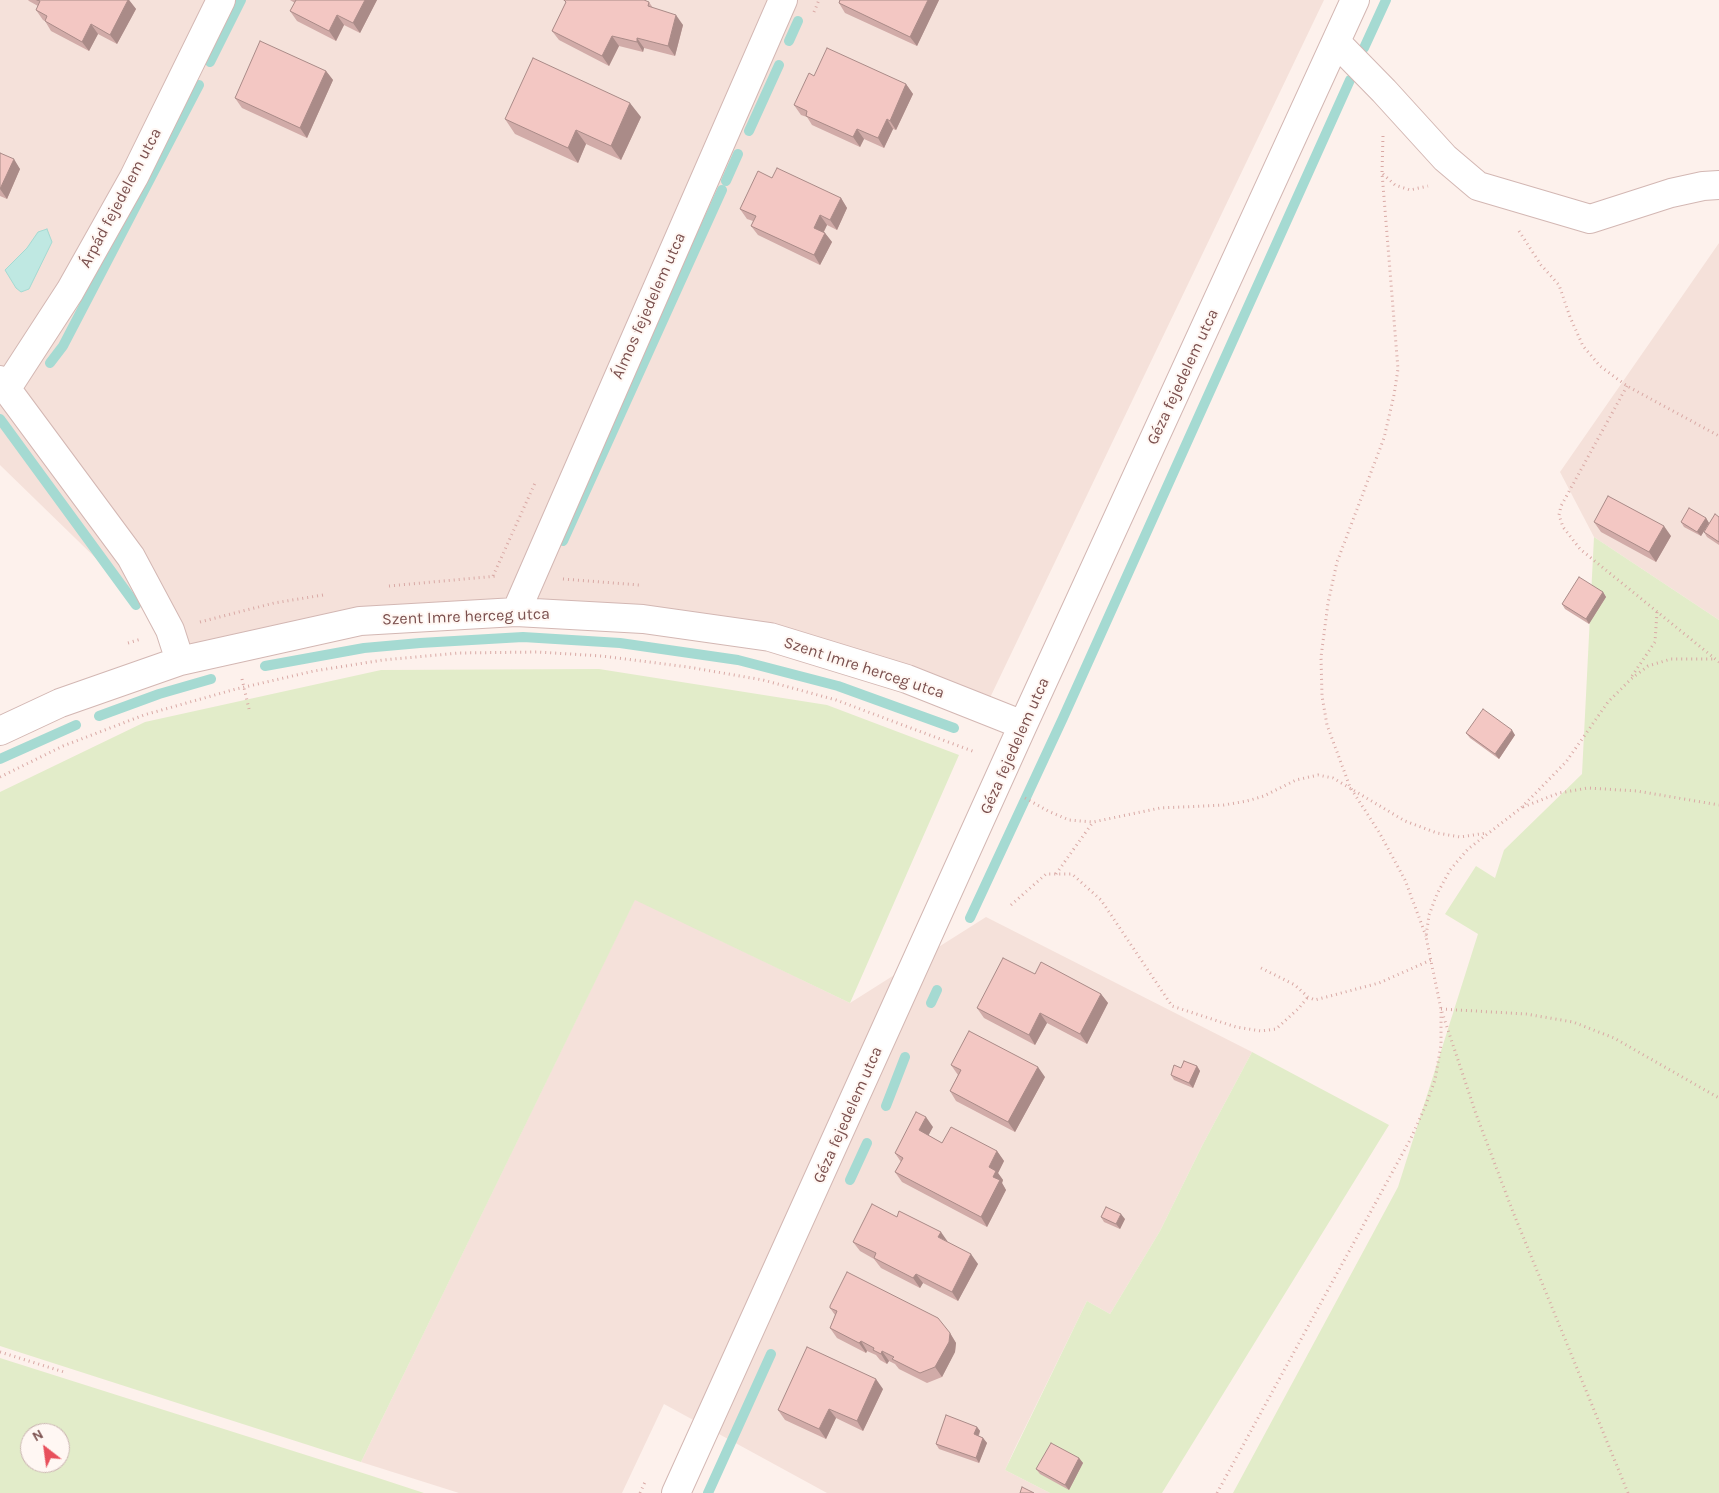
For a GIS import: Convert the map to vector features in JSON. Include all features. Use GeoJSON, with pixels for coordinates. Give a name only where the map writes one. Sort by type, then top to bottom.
{"type":"FeatureCollection","features":[{"type":"Feature","properties":{"kind":"street","name":"Árpád fejedelem utca"},"geometry":{"type":"LineString","coordinates":[[4,384],[70,291],[134,177],[221,0]]}},
{"type":"Feature","properties":{"kind":"street","name":"Álmos fejedelem utca"},"geometry":{"type":"LineString","coordinates":[[516,612],[783,0]]}},
{"type":"Feature","properties":{"kind":"street","name":"Géza fejedelem utca"},"geometry":{"type":"LineString","coordinates":[[676,1493],[999,782],[1023,725],[1355,0]]}},
{"type":"Feature","properties":{"kind":"street"},"geometry":{"type":"LineString","coordinates":[[1336,42],[1384,91],[1441,154],[1478,186],[1590,219],[1671,193],[1703,186],[1719,185]]}},
{"type":"Feature","properties":{"kind":"street"},"geometry":{"type":"LineString","coordinates":[[4,384],[131,557],[170,630],[180,661]]}},
{"type":"Feature","properties":{"kind":"street","name":"Szent Imre herceg utca"},"geometry":{"type":"LineString","coordinates":[[0,731],[60,703],[180,661],[360,621],[516,612],[643,619],[770,637],[907,679],[1023,725]]}},
{"type":"Feature","properties":{"kind":"path"},"geometry":{"type":"LineString","coordinates":[[1441,154],[1442,176],[1429,186],[1410,190],[1395,185],[1382,173],[1398,369],[1384,438],[1338,562],[1328,604],[1320,657],[1322,696],[1327,725],[1350,787],[1379,832],[1405,880],[1426,937],[1441,1009],[1476,1114],[1513,1212],[1628,1493]]}},
{"type":"Feature","properties":{"kind":"path"},"geometry":{"type":"LineString","coordinates":[[1516,226],[1541,265],[1559,285],[1583,346],[1600,366],[1628,386],[1719,436]]}},
{"type":"Feature","properties":{"kind":"path"},"geometry":{"type":"LineString","coordinates":[[1628,386],[1561,506],[1559,515],[1563,527],[1580,549],[1719,662]]}},
{"type":"Feature","properties":{"kind":"path"},"geometry":{"type":"LineString","coordinates":[[1631,679],[1655,642],[1657,612]]}},
{"type":"Feature","properties":{"kind":"path"},"geometry":{"type":"LineString","coordinates":[[0,777],[63,746],[144,715],[236,689],[324,670],[383,660],[459,654],[537,652],[602,656],[688,667],[763,680],[836,700],[975,752]]}},
{"type":"Feature","properties":{"kind":"path"},"geometry":{"type":"LineString","coordinates":[[1426,937],[1429,916],[1437,894],[1450,870],[1487,833],[1521,808],[1566,762],[1608,702],[1631,679],[1648,666],[1671,659],[1714,659]]}},
{"type":"Feature","properties":{"kind":"path"},"geometry":{"type":"LineString","coordinates":[[999,782],[1048,811],[1069,820],[1094,822],[1160,808],[1224,805],[1247,801],[1264,796],[1296,780],[1318,775],[1333,778],[1405,821],[1437,833],[1460,837],[1487,833]]}},
{"type":"Feature","properties":{"kind":"path"},"geometry":{"type":"LineString","coordinates":[[1521,808],[1559,793],[1588,788],[1637,791],[1719,805]]}},
{"type":"Feature","properties":{"kind":"path"},"geometry":{"type":"LineString","coordinates":[[1056,874],[1094,822]]}},
{"type":"Feature","properties":{"kind":"path"},"geometry":{"type":"LineString","coordinates":[[1011,905],[1046,874],[1072,874],[1100,900],[1172,1006],[1236,1027],[1261,1031],[1276,1029],[1308,997]]}},
{"type":"Feature","properties":{"kind":"path"},"geometry":{"type":"LineString","coordinates":[[1260,968],[1295,985],[1308,997],[1315,1000],[1379,983],[1431,960]]}},
{"type":"Feature","properties":{"kind":"path"},"geometry":{"type":"LineString","coordinates":[[1441,1009],[1526,1014],[1573,1022],[1614,1038],[1719,1098]]}},
{"type":"Feature","properties":{"kind":"path"},"geometry":{"type":"LineString","coordinates":[[1217,1493],[1411,1138],[1435,1080],[1441,1044],[1441,1009]]}},
{"type":"Feature","properties":{"kind":"path"},"geometry":{"type":"LineString","coordinates":[[0,1352],[64,1372]]}},
{"type":"Feature","properties":{"kind":"shaded area"},"geometry":{"type":"Polygon","coordinates":[[[0,0],[1324,0],[987,704],[719,617],[504,608],[185,645],[0,465],[0,0]]]}},
{"type":"Feature","properties":{"kind":"shaded area"},"geometry":{"type":"Polygon","coordinates":[[[1719,243],[1719,620],[1594,537],[1560,472],[1719,243]]]}},
{"type":"Feature","properties":{"kind":"shaded area"},"geometry":{"type":"Polygon","coordinates":[[[635,899],[850,1003],[986,917],[1252,1052],[1202,1146],[1160,1231],[1110,1314],[1087,1301],[1015,1448],[1005,1470],[1050,1493],[827,1493],[664,1404],[622,1493],[459,1493],[361,1462],[635,899]]]}},
{"type":"Feature","properties":{"kind":"green space"},"geometry":{"type":"Polygon","coordinates":[[[1594,537],[1719,620],[1719,1493],[1233,1493],[1398,1187],[1478,934],[1445,914],[1476,866],[1495,878],[1504,850],[1582,774],[1594,537]]]}},
{"type":"Feature","properties":{"kind":"green space"},"geometry":{"type":"Polygon","coordinates":[[[599,669],[827,705],[959,755],[850,1003],[635,900],[361,1462],[0,1346],[0,792],[145,722],[381,670],[599,669]]]}},
{"type":"Feature","properties":{"kind":"green space"},"geometry":{"type":"Polygon","coordinates":[[[1252,1052],[1389,1125],[1162,1493],[1050,1493],[1005,1470],[1087,1301],[1110,1314],[1160,1231],[1202,1146],[1252,1052]]]}},
{"type":"Feature","properties":{"kind":"green space"},"geometry":{"type":"Polygon","coordinates":[[[0,1358],[369,1475],[424,1493],[0,1493],[0,1358]]]}},
{"type":"Feature","properties":{"kind":"water"},"geometry":{"type":"Polygon","coordinates":[[[47,229],[52,242],[29,289],[21,292],[16,288],[5,270],[27,248],[38,232],[47,229]]]}},
{"type":"Feature","properties":{"kind":"building"},"geometry":{"type":"Polygon","coordinates":[[[37,0],[128,0],[110,35],[91,24],[82,42],[45,21],[47,16],[36,10],[40,1],[37,0]]]}},
{"type":"Feature","properties":{"kind":"building"},"geometry":{"type":"Polygon","coordinates":[[[296,0],[365,0],[353,23],[337,15],[329,31],[290,11],[296,0]]]}},
{"type":"Feature","properties":{"kind":"building"},"geometry":{"type":"Polygon","coordinates":[[[564,0],[644,0],[649,2],[648,6],[676,15],[668,46],[637,38],[637,42],[612,36],[602,56],[552,31],[566,2],[564,0]]]}},
{"type":"Feature","properties":{"kind":"building"},"geometry":{"type":"Polygon","coordinates":[[[840,0],[928,0],[910,37],[839,3],[840,0]]]}},
{"type":"Feature","properties":{"kind":"building"},"geometry":{"type":"Polygon","coordinates":[[[260,41],[326,71],[300,128],[235,98],[260,41]]]}},
{"type":"Feature","properties":{"kind":"building"},"geometry":{"type":"Polygon","coordinates":[[[827,48],[906,84],[890,121],[887,119],[878,138],[857,129],[853,137],[806,116],[807,111],[794,105],[809,73],[814,76],[827,48]]]}},
{"type":"Feature","properties":{"kind":"building"},"geometry":{"type":"Polygon","coordinates":[[[533,58],[630,103],[611,146],[576,130],[568,148],[505,119],[533,58]]]}},
{"type":"Feature","properties":{"kind":"building"},"geometry":{"type":"Polygon","coordinates":[[[0,153],[14,159],[0,189],[0,153]]]}},
{"type":"Feature","properties":{"kind":"building"},"geometry":{"type":"Polygon","coordinates":[[[777,168],[841,198],[830,220],[820,215],[814,228],[825,233],[814,255],[751,226],[756,216],[740,209],[758,171],[772,178],[777,168]]]}},
{"type":"Feature","properties":{"kind":"building"},"geometry":{"type":"Polygon","coordinates":[[[1608,496],[1664,526],[1649,552],[1594,522],[1608,496]]]}},
{"type":"Feature","properties":{"kind":"building"},"geometry":{"type":"Polygon","coordinates":[[[1689,508],[1706,518],[1697,532],[1681,522],[1689,508]]]}},
{"type":"Feature","properties":{"kind":"building"},"geometry":{"type":"Polygon","coordinates":[[[1715,514],[1719,517],[1719,542],[1704,532],[1715,514]]]}},
{"type":"Feature","properties":{"kind":"building"},"geometry":{"type":"Polygon","coordinates":[[[1579,577],[1603,592],[1586,619],[1562,604],[1579,577]]]}},
{"type":"Feature","properties":{"kind":"building"},"geometry":{"type":"Polygon","coordinates":[[[1483,709],[1512,730],[1495,754],[1466,733],[1483,709]]]}},
{"type":"Feature","properties":{"kind":"building"},"geometry":{"type":"Polygon","coordinates":[[[1003,958],[1035,974],[1041,962],[1101,994],[1080,1034],[1040,1013],[1029,1035],[977,1008],[1003,958]]]}},
{"type":"Feature","properties":{"kind":"building"},"geometry":{"type":"Polygon","coordinates":[[[969,1031],[1038,1067],[1008,1122],[950,1091],[961,1070],[951,1065],[969,1031]]]}},
{"type":"Feature","properties":{"kind":"building"},"geometry":{"type":"Polygon","coordinates":[[[1184,1061],[1197,1066],[1189,1083],[1171,1075],[1174,1065],[1181,1068],[1184,1061]]]}},
{"type":"Feature","properties":{"kind":"building"},"geometry":{"type":"Polygon","coordinates":[[[916,1112],[926,1117],[919,1130],[942,1143],[951,1127],[997,1151],[989,1167],[996,1171],[993,1177],[1000,1180],[981,1217],[895,1172],[903,1158],[895,1153],[916,1112]]]}},
{"type":"Feature","properties":{"kind":"building"},"geometry":{"type":"Polygon","coordinates":[[[872,1204],[897,1217],[899,1211],[941,1232],[938,1237],[971,1254],[952,1292],[916,1274],[913,1278],[874,1258],[876,1253],[853,1242],[872,1204]]]}},
{"type":"Feature","properties":{"kind":"building"},"geometry":{"type":"Polygon","coordinates":[[[1106,1207],[1121,1214],[1116,1224],[1101,1217],[1106,1207]]]}},
{"type":"Feature","properties":{"kind":"building"},"geometry":{"type":"Polygon","coordinates":[[[847,1272],[938,1318],[950,1333],[949,1342],[935,1367],[920,1373],[892,1359],[894,1357],[882,1351],[881,1354],[861,1341],[859,1343],[830,1328],[837,1311],[830,1308],[830,1306],[847,1272]]]}},
{"type":"Feature","properties":{"kind":"building"},"geometry":{"type":"Polygon","coordinates":[[[807,1347],[876,1379],[857,1421],[829,1409],[819,1429],[778,1410],[807,1347]]]}},
{"type":"Feature","properties":{"kind":"building"},"geometry":{"type":"Polygon","coordinates":[[[946,1415],[977,1427],[974,1434],[983,1438],[976,1458],[936,1444],[946,1415]]]}},
{"type":"Feature","properties":{"kind":"building"},"geometry":{"type":"Polygon","coordinates":[[[1051,1443],[1079,1458],[1065,1485],[1036,1469],[1051,1443]]]}},
{"type":"Feature","properties":{"kind":"building"},"geometry":{"type":"Polygon","coordinates":[[[1022,1487],[1034,1493],[1020,1493],[1022,1487]]]}},
{"type":"Feature","properties":{"kind":"waterway"},"geometry":{"type":"LineString","coordinates":[[210,62],[241,0]]}},
{"type":"Feature","properties":{"kind":"waterway"},"geometry":{"type":"LineString","coordinates":[[1364,48],[1386,0]]}},
{"type":"Feature","properties":{"kind":"waterway"},"geometry":{"type":"LineString","coordinates":[[789,41],[798,21]]}},
{"type":"Feature","properties":{"kind":"waterway"},"geometry":{"type":"LineString","coordinates":[[749,131],[779,65]]}},
{"type":"Feature","properties":{"kind":"waterway"},"geometry":{"type":"LineString","coordinates":[[970,918],[1063,718],[1350,80]]}},
{"type":"Feature","properties":{"kind":"waterway"},"geometry":{"type":"LineString","coordinates":[[50,363],[63,346],[199,85]]}},
{"type":"Feature","properties":{"kind":"waterway"},"geometry":{"type":"LineString","coordinates":[[726,181],[738,154]]}},
{"type":"Feature","properties":{"kind":"waterway"},"geometry":{"type":"LineString","coordinates":[[563,541],[722,190]]}},
{"type":"Feature","properties":{"kind":"waterway"},"geometry":{"type":"LineString","coordinates":[[0,419],[136,605]]}},
{"type":"Feature","properties":{"kind":"waterway"},"geometry":{"type":"LineString","coordinates":[[265,666],[364,648],[420,643],[523,637],[620,643],[738,660],[838,686],[954,728]]}},
{"type":"Feature","properties":{"kind":"waterway"},"geometry":{"type":"LineString","coordinates":[[99,716],[159,694],[211,679]]}},
{"type":"Feature","properties":{"kind":"waterway"},"geometry":{"type":"LineString","coordinates":[[0,759],[76,725]]}},
{"type":"Feature","properties":{"kind":"waterway"},"geometry":{"type":"LineString","coordinates":[[931,1003],[937,990]]}},
{"type":"Feature","properties":{"kind":"waterway"},"geometry":{"type":"LineString","coordinates":[[886,1106],[905,1057]]}},
{"type":"Feature","properties":{"kind":"waterway"},"geometry":{"type":"LineString","coordinates":[[850,1180],[867,1143]]}},
{"type":"Feature","properties":{"kind":"waterway"},"geometry":{"type":"LineString","coordinates":[[708,1493],[771,1354]]}}]}
